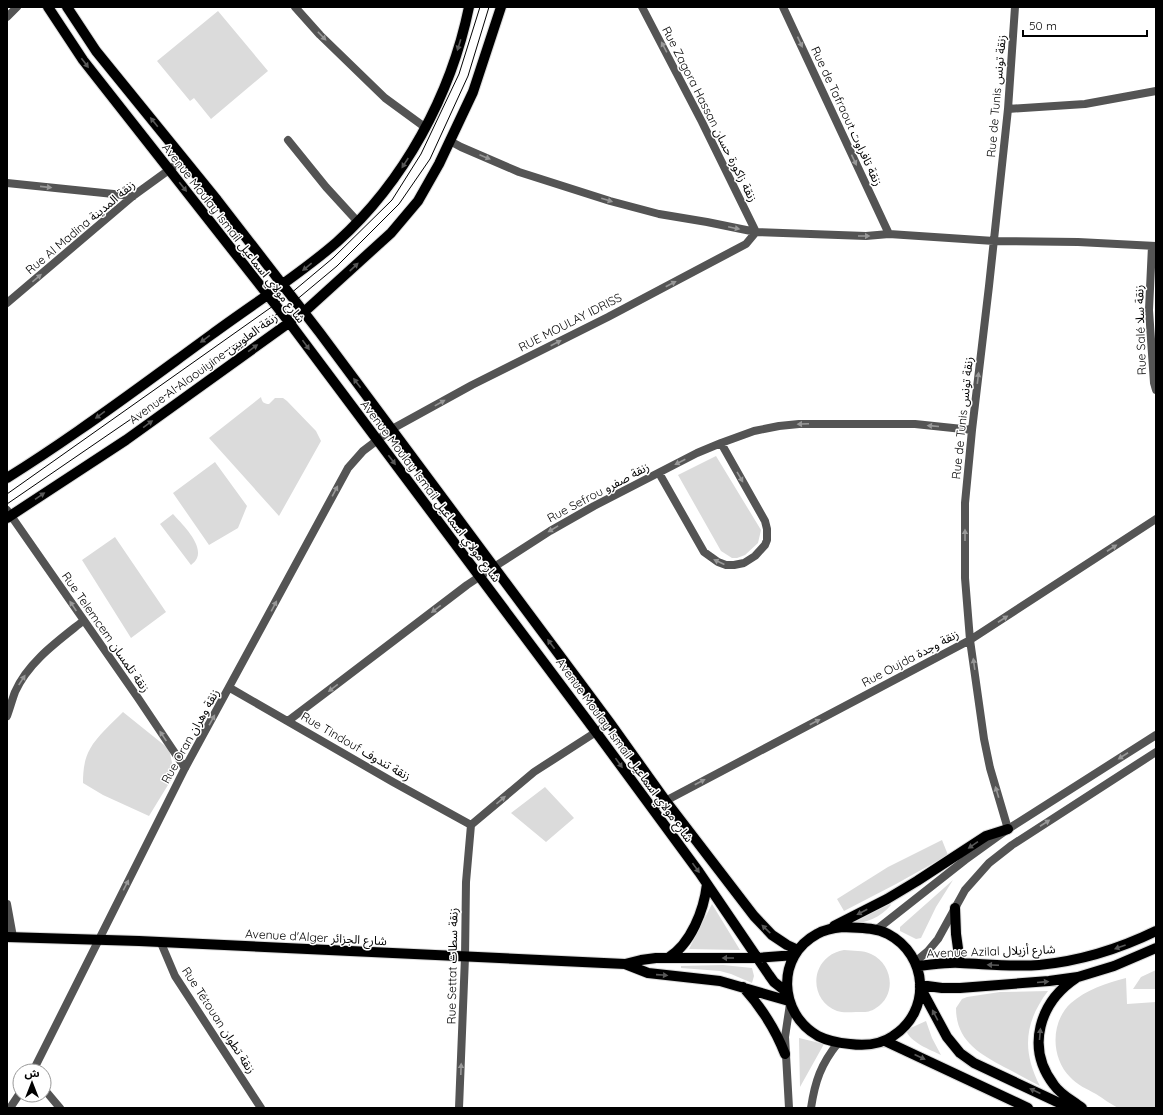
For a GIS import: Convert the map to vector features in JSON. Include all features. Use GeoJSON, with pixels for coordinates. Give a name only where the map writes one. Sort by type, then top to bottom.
{"type":"FeatureCollection","features":[{"type":"Feature","properties":{"kind":"main road","name":"Avenue Moulay Ismail شارع مولاي اسماعيل"},"geometry":{"type":"LineString","coordinates":[[48,7],[70,41],[169,170],[289,322],[596,732],[707,884],[774,982],[789,999]]}},
{"type":"Feature","properties":{"kind":"main road","name":"Avenue Moulay Ismail شارع مولاي اسماعيل"},"geometry":{"type":"LineString","coordinates":[[68,7],[83,32],[112,70],[283,284],[610,723],[665,800],[762,926],[797,953]]}},
{"type":"Feature","properties":{"kind":"main road","name":"Avenue Al Alaouiyine زنقة العلويين"},"geometry":{"type":"LineString","coordinates":[[7,478],[79,431],[244,310],[268,295],[336,242],[358,222],[401,169],[426,128],[456,55],[469,7]]}},
{"type":"Feature","properties":{"kind":"main road","name":"Avenue Al Alaouiyine زنقة العلويين"},"geometry":{"type":"LineString","coordinates":[[8,514],[126,440],[304,312],[391,233],[406,217],[430,182],[450,141],[473,92],[501,7]]}},
{"type":"Feature","properties":{"kind":"main road"},"geometry":{"type":"LineString","coordinates":[[70,41],[83,32]]}},
{"type":"Feature","properties":{"kind":"main road"},"geometry":{"type":"LineString","coordinates":[[920,986],[917,1006],[913,1015],[901,1030],[885,1041],[867,1045],[838,1043],[828,1040],[809,1030],[801,1022],[789,999],[788,973],[797,953],[810,938],[857,915],[905,888],[986,836],[1008,829]]}},
{"type":"Feature","properties":{"kind":"main road"},"geometry":{"type":"LineString","coordinates":[[667,958],[677,952],[685,942],[700,914],[707,884]]}},
{"type":"Feature","properties":{"kind":"main road"},"geometry":{"type":"LineString","coordinates":[[955,908],[956,934],[960,963]]}},
{"type":"Feature","properties":{"kind":"main road"},"geometry":{"type":"LineString","coordinates":[[826,930],[843,927],[876,930],[896,939],[905,947],[916,964],[920,986],[947,1037],[960,1053],[974,1063],[1070,1108]]}},
{"type":"Feature","properties":{"kind":"main road","name":"Avenue Azilal شارع أزيلال"},"geometry":{"type":"LineString","coordinates":[[916,964],[960,963],[1009,966],[1067,962],[1096,955],[1123,946],[1156,931]]}},
{"type":"Feature","properties":{"kind":"main road","name":"Avenue d'Alger شارع الجزائر"},"geometry":{"type":"LineString","coordinates":[[10,937],[625,964],[645,959],[757,958],[797,953]]}},
{"type":"Feature","properties":{"kind":"main road"},"geometry":{"type":"LineString","coordinates":[[920,986],[960,988],[1078,977],[1114,966],[1156,948]]}},
{"type":"Feature","properties":{"kind":"main road","name":"Avenue d'Alger شارع الجزائر"},"geometry":{"type":"LineString","coordinates":[[625,964],[648,973],[720,981],[789,999]]}},
{"type":"Feature","properties":{"kind":"main road"},"geometry":{"type":"LineString","coordinates":[[1078,977],[1056,994],[1048,1006],[1043,1018],[1039,1046],[1041,1059],[1046,1072],[1054,1084],[1063,1094],[1082,1108]]}},
{"type":"Feature","properties":{"kind":"main road"},"geometry":{"type":"LineString","coordinates":[[743,987],[763,1011],[779,1039],[785,1054]]}},
{"type":"Feature","properties":{"kind":"main road"},"geometry":{"type":"LineString","coordinates":[[885,1041],[1028,1108]]}},
{"type":"Feature","properties":{"kind":"street"},"geometry":{"type":"LineString","coordinates":[[7,17],[17,7]]}},
{"type":"Feature","properties":{"kind":"street"},"geometry":{"type":"LineString","coordinates":[[295,7],[320,35],[385,98],[426,128]]}},
{"type":"Feature","properties":{"kind":"street","name":"Rue Zagora Hassan زنقة زاكورة حسان"},"geometry":{"type":"LineString","coordinates":[[642,7],[702,122],[756,232]]}},
{"type":"Feature","properties":{"kind":"street","name":"Rue de Tafraout زنقة تافراوت"},"geometry":{"type":"LineString","coordinates":[[783,7],[889,234]]}},
{"type":"Feature","properties":{"kind":"street","name":"Rue de Tunis زنقة تونس"},"geometry":{"type":"LineString","coordinates":[[1012,844],[988,761],[970,640],[965,578],[965,503],[1008,109],[1015,7]]}},
{"type":"Feature","properties":{"kind":"street"},"geometry":{"type":"LineString","coordinates":[[1008,109],[1085,104],[1156,91]]}},
{"type":"Feature","properties":{"kind":"street"},"geometry":{"type":"LineString","coordinates":[[288,140],[326,187],[358,222]]}},
{"type":"Feature","properties":{"kind":"street"},"geometry":{"type":"LineString","coordinates":[[450,141],[519,172],[610,201],[659,214],[756,232],[866,236],[889,234],[994,241],[1078,242],[1154,246]]}},
{"type":"Feature","properties":{"kind":"street","name":"Rue Al Madina زنقة المدينة"},"geometry":{"type":"LineString","coordinates":[[7,303],[133,196],[184,159]]}},
{"type":"Feature","properties":{"kind":"street"},"geometry":{"type":"LineString","coordinates":[[7,183],[133,196]]}},
{"type":"Feature","properties":{"kind":"street","name":"RUE MOULAY IDRISS"},"geometry":{"type":"LineString","coordinates":[[392,429],[472,385],[608,317],[746,244],[756,232]]}},
{"type":"Feature","properties":{"kind":"street","name":"Rue Salé زنقة سلا"},"geometry":{"type":"LineString","coordinates":[[1154,246],[1149,310],[1152,369],[1156,390]]}},
{"type":"Feature","properties":{"kind":"street","name":"Rue Sefrou زنقة صفرو"},"geometry":{"type":"LineString","coordinates":[[288,721],[467,585],[550,531],[594,506],[721,443],[754,431],[799,424],[915,424],[972,430]]}},
{"type":"Feature","properties":{"kind":"street","name":"Rue Oran زنقة وهران"},"geometry":{"type":"LineString","coordinates":[[37,1063],[185,768],[230,688],[348,468],[363,451],[392,429]]}},
{"type":"Feature","properties":{"kind":"street"},"geometry":{"type":"LineString","coordinates":[[659,473],[704,552],[711,558],[726,565],[744,563],[755,556],[765,545],[767,529],[763,515],[721,443]]}},
{"type":"Feature","properties":{"kind":"street","name":"Rue Telemcem زنقة تلمسان"},"geometry":{"type":"LineString","coordinates":[[8,514],[138,698],[185,768]]}},
{"type":"Feature","properties":{"kind":"street","name":"Rue Oujda زنقة وجدة"},"geometry":{"type":"LineString","coordinates":[[652,808],[970,640],[1156,519]]}},
{"type":"Feature","properties":{"kind":"street"},"geometry":{"type":"LineString","coordinates":[[7,716],[15,692],[31,667],[56,642],[84,622]]}},
{"type":"Feature","properties":{"kind":"street","name":"Rue Tindouf زنقة تندوف"},"geometry":{"type":"LineString","coordinates":[[230,688],[471,825]]}},
{"type":"Feature","properties":{"kind":"street"},"geometry":{"type":"LineString","coordinates":[[471,825],[534,772],[610,723]]}},
{"type":"Feature","properties":{"kind":"street"},"geometry":{"type":"LineString","coordinates":[[876,930],[965,860],[1008,829],[1156,735]]}},
{"type":"Feature","properties":{"kind":"street"},"geometry":{"type":"LineString","coordinates":[[916,964],[938,939],[966,890],[978,874],[994,858],[1012,844],[1156,752]]}},
{"type":"Feature","properties":{"kind":"street","name":"Rue Settat زنقة سطات"},"geometry":{"type":"LineString","coordinates":[[459,1108],[465,957],[466,882],[471,825]]}},
{"type":"Feature","properties":{"kind":"street"},"geometry":{"type":"LineString","coordinates":[[7,904],[10,937]]}},
{"type":"Feature","properties":{"kind":"street","name":"Rue Tétouan زنقة تطوان"},"geometry":{"type":"LineString","coordinates":[[160,943],[175,976],[261,1108]]}},
{"type":"Feature","properties":{"kind":"street"},"geometry":{"type":"LineString","coordinates":[[789,999],[785,1037],[789,1108]]}},
{"type":"Feature","properties":{"kind":"street"},"geometry":{"type":"LineString","coordinates":[[811,1108],[815,1083],[821,1068],[828,1055],[838,1043]]}},
{"type":"Feature","properties":{"kind":"street"},"geometry":{"type":"LineString","coordinates":[[52,1098],[60,1108]]}},
{"type":"Feature","properties":{"kind":"shaded area"},"geometry":{"type":"Polygon","coordinates":[[[218,11],[268,71],[211,119],[194,98],[190,101],[157,61],[218,11]]]}},
{"type":"Feature","properties":{"kind":"shaded area"},"geometry":{"type":"Polygon","coordinates":[[[261,397],[266,404],[269,404],[275,398],[283,398],[316,431],[321,441],[279,516],[209,438],[261,397]]]}},
{"type":"Feature","properties":{"kind":"shaded area"},"geometry":{"type":"Polygon","coordinates":[[[716,456],[761,530],[758,543],[745,555],[737,558],[732,558],[721,551],[678,475],[716,456]]]}},
{"type":"Feature","properties":{"kind":"shaded area"},"geometry":{"type":"Polygon","coordinates":[[[215,462],[247,506],[238,528],[209,545],[173,493],[215,462]]]}},
{"type":"Feature","properties":{"kind":"shaded area"},"geometry":{"type":"Polygon","coordinates":[[[173,514],[191,534],[197,547],[197,558],[191,565],[160,524],[173,514]]]}},
{"type":"Feature","properties":{"kind":"shaded area"},"geometry":{"type":"Polygon","coordinates":[[[115,537],[166,612],[131,638],[82,560],[115,537]]]}},
{"type":"Feature","properties":{"kind":"shaded area"},"geometry":{"type":"Polygon","coordinates":[[[123,712],[169,749],[173,767],[171,780],[149,816],[103,795],[83,783],[85,761],[90,749],[101,734],[123,712]]]}},
{"type":"Feature","properties":{"kind":"shaded area"},"geometry":{"type":"Polygon","coordinates":[[[545,787],[574,818],[546,842],[511,813],[545,787]]]}},
{"type":"Feature","properties":{"kind":"shaded area"},"geometry":{"type":"Polygon","coordinates":[[[942,840],[948,855],[844,911],[837,899],[888,867],[942,840]]]}},
{"type":"Feature","properties":{"kind":"shaded area"},"geometry":{"type":"Polygon","coordinates":[[[953,880],[936,907],[921,938],[916,939],[900,931],[900,927],[953,880]]]}},
{"type":"Feature","properties":{"kind":"shaded area"},"geometry":{"type":"Polygon","coordinates":[[[712,904],[740,950],[689,949],[712,904]]]}},
{"type":"Feature","properties":{"kind":"shaded area"},"geometry":{"type":"Polygon","coordinates":[[[890,904],[891,905],[887,910],[872,919],[850,924],[890,904]]]}},
{"type":"Feature","properties":{"kind":"shaded area"},"geometry":{"type":"Polygon","coordinates":[[[844,950],[861,951],[871,954],[884,965],[888,972],[890,980],[887,995],[883,1002],[873,1010],[864,1012],[837,1011],[829,1007],[819,994],[816,979],[822,963],[832,954],[844,950]]]}},
{"type":"Feature","properties":{"kind":"shaded area"},"geometry":{"type":"Polygon","coordinates":[[[723,965],[752,968],[754,976],[752,983],[720,971],[681,968],[681,966],[723,965]]]}},
{"type":"Feature","properties":{"kind":"shaded area"},"geometry":{"type":"Polygon","coordinates":[[[1156,970],[1156,989],[1133,989],[1141,977],[1156,970]]]}},
{"type":"Feature","properties":{"kind":"shaded area"},"geometry":{"type":"Polygon","coordinates":[[[1126,978],[1127,1004],[1156,1002],[1156,1108],[1123,1109],[1113,1105],[1073,1080],[1064,1069],[1056,1050],[1056,1030],[1059,1020],[1071,1003],[1083,994],[1111,982],[1126,978]]]}},
{"type":"Feature","properties":{"kind":"shaded area"},"geometry":{"type":"Polygon","coordinates":[[[1048,991],[1034,1014],[1028,1037],[1030,1061],[1040,1086],[994,1062],[977,1051],[964,1037],[960,1029],[956,1008],[962,999],[1000,992],[1048,991]]]}},
{"type":"Feature","properties":{"kind":"shaded area"},"geometry":{"type":"Polygon","coordinates":[[[926,1021],[932,1038],[941,1055],[916,1042],[911,1038],[906,1030],[926,1021]]]}},
{"type":"Feature","properties":{"kind":"shaded area"},"geometry":{"type":"Polygon","coordinates":[[[799,1038],[824,1044],[800,1087],[799,1038]]]}},
{"type":"Feature","properties":{"kind":"tram line"},"geometry":{"type":"LineString","coordinates":[[7,494],[290,294],[333,258],[392,200],[421,154],[459,74],[480,7]]}},
{"type":"Feature","properties":{"kind":"tram line"},"geometry":{"type":"LineString","coordinates":[[7,504],[153,404],[295,301],[337,266],[399,204],[430,159],[468,76],[489,7]]}}]}
